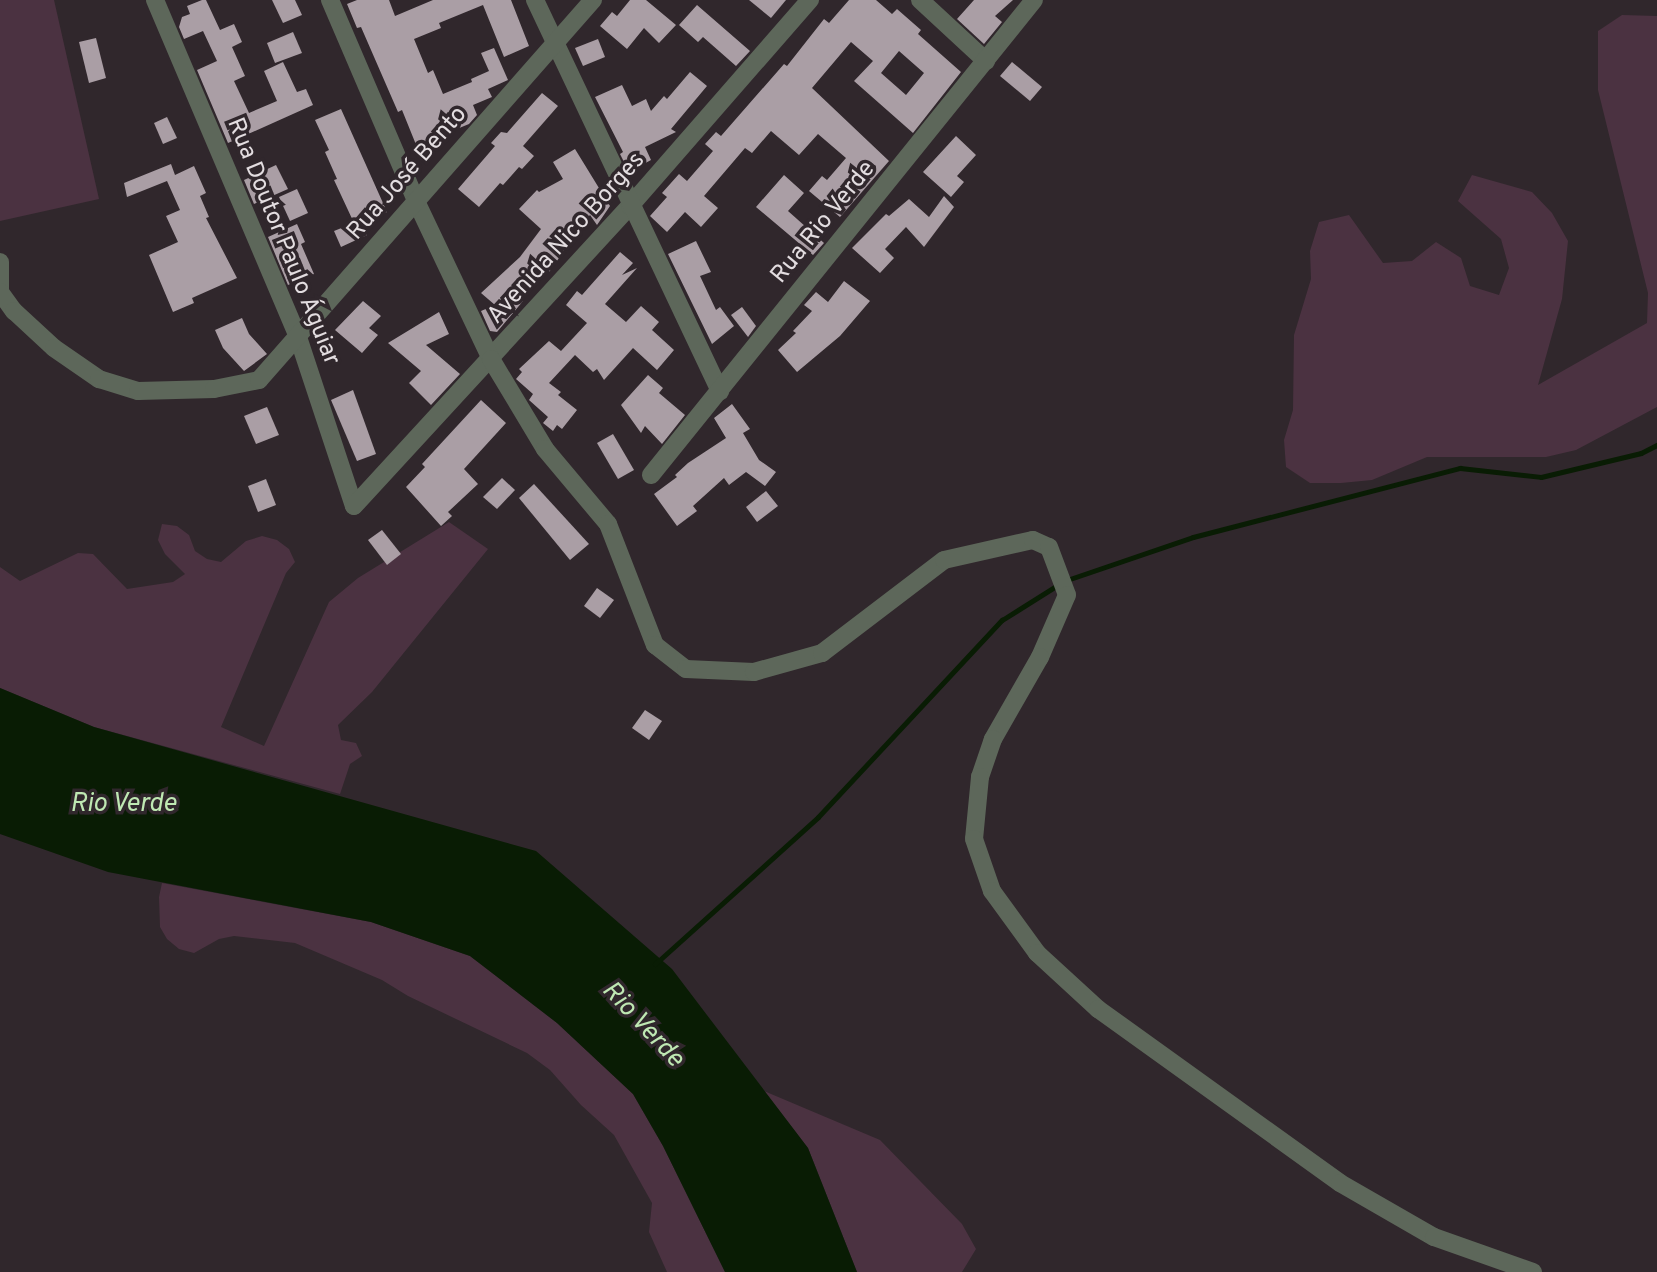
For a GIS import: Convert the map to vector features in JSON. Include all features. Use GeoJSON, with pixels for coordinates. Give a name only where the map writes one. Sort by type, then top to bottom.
{"type":"FeatureCollection","features":[{"type":"Feature","properties":{"kind":"street","name":"Rua Doutor Paulo Águiar"},"geometry":{"type":"LineString","coordinates":[[155,0],[298,337],[354,506]]}},
{"type":"Feature","properties":{"kind":"street"},"geometry":{"type":"LineString","coordinates":[[330,0],[416,201],[491,359],[545,449],[608,524],[655,645],[686,669],[754,672],[822,653],[944,561],[1033,540],[1049,547],[1067,595],[1040,657],[993,739],[980,777],[974,839],[992,891],[1037,954],[1098,1009],[1340,1183],[1434,1237],[1533,1272]]}},
{"type":"Feature","properties":{"kind":"street"},"geometry":{"type":"LineString","coordinates":[[535,0],[630,206],[720,391]]}},
{"type":"Feature","properties":{"kind":"street","name":"Rua José Bento"},"geometry":{"type":"LineString","coordinates":[[1,262],[1,292],[14,311],[54,348],[99,379],[138,391],[214,389],[259,380],[593,0]]}},
{"type":"Feature","properties":{"kind":"street","name":"Avenida Nico Borges"},"geometry":{"type":"LineString","coordinates":[[354,506],[630,206],[810,0]]}},
{"type":"Feature","properties":{"kind":"street"},"geometry":{"type":"LineString","coordinates":[[920,0],[986,61]]}},
{"type":"Feature","properties":{"kind":"street","name":"Rua Rio Verde"},"geometry":{"type":"LineString","coordinates":[[651,475],[1034,0]]}},
{"type":"Feature","properties":{"kind":"shaded area"},"geometry":{"type":"Polygon","coordinates":[[[0,0],[54,0],[99,199],[0,221],[0,0]]]}},
{"type":"Feature","properties":{"kind":"shaded area"},"geometry":{"type":"Polygon","coordinates":[[[1622,15],[1657,16],[1657,407],[1576,450],[1546,457],[1427,457],[1372,480],[1341,483],[1310,483],[1286,467],[1284,440],[1293,410],[1294,335],[1311,279],[1310,251],[1319,222],[1349,215],[1383,263],[1412,261],[1436,242],[1461,258],[1470,286],[1499,295],[1509,268],[1501,239],[1458,201],[1472,175],[1532,192],[1552,213],[1568,241],[1562,299],[1538,385],[1647,323],[1648,293],[1598,90],[1598,31],[1622,15]]]}},
{"type":"Feature","properties":{"kind":"shaded area"},"geometry":{"type":"Polygon","coordinates":[[[449,522],[488,549],[372,692],[338,725],[341,740],[356,743],[362,756],[350,764],[340,794],[94,727],[0,688],[0,567],[20,581],[78,553],[93,554],[127,589],[173,582],[185,574],[165,554],[158,540],[162,524],[177,526],[189,535],[195,551],[207,559],[221,562],[246,541],[262,536],[277,540],[289,549],[295,562],[286,573],[221,727],[264,746],[329,602],[358,578],[449,522]]]}},
{"type":"Feature","properties":{"kind":"shaded area"},"geometry":{"type":"Polygon","coordinates":[[[162,883],[371,922],[470,956],[557,1023],[633,1094],[663,1146],[725,1272],[667,1272],[649,1232],[652,1203],[614,1135],[581,1105],[550,1070],[527,1053],[408,996],[382,980],[295,943],[234,936],[219,939],[194,953],[179,949],[167,939],[160,927],[159,897],[162,883]]]}},
{"type":"Feature","properties":{"kind":"shaded area"},"geometry":{"type":"Polygon","coordinates":[[[764,1091],[880,1140],[962,1224],[976,1249],[962,1272],[857,1272],[808,1148],[764,1091]]]}},
{"type":"Feature","properties":{"kind":"water","name":"Rio Verde"},"geometry":{"type":"Polygon","coordinates":[[[0,688],[94,727],[536,851],[672,969],[808,1148],[857,1272],[725,1272],[663,1146],[633,1094],[557,1023],[470,956],[371,922],[108,872],[0,834],[0,688]]]}},
{"type":"Feature","properties":{"kind":"building"},"geometry":{"type":"Polygon","coordinates":[[[206,0],[220,30],[234,24],[242,42],[232,47],[245,76],[234,81],[249,113],[277,101],[264,71],[283,62],[297,92],[306,89],[313,105],[228,143],[197,70],[217,61],[203,31],[184,39],[179,27],[182,17],[190,14],[187,6],[206,0]]]}},
{"type":"Feature","properties":{"kind":"building"},"geometry":{"type":"Polygon","coordinates":[[[272,0],[295,0],[302,15],[283,23],[272,0]]]}},
{"type":"Feature","properties":{"kind":"building"},"geometry":{"type":"Polygon","coordinates":[[[357,0],[389,0],[395,16],[433,0],[511,0],[529,46],[504,57],[483,5],[439,23],[441,28],[414,39],[428,73],[433,70],[443,94],[472,82],[471,79],[489,71],[481,53],[494,48],[508,80],[488,89],[492,97],[473,105],[477,115],[469,124],[435,138],[439,149],[421,157],[402,110],[398,112],[361,27],[357,28],[347,4],[357,0]]]}},
{"type":"Feature","properties":{"kind":"building"},"geometry":{"type":"Polygon","coordinates":[[[630,0],[646,0],[676,25],[659,43],[644,28],[627,49],[600,26],[612,12],[617,16],[630,0]]]}},
{"type":"Feature","properties":{"kind":"building"},"geometry":{"type":"Polygon","coordinates":[[[749,0],[786,0],[771,18],[749,0]]]}},
{"type":"Feature","properties":{"kind":"building"},"geometry":{"type":"Polygon","coordinates":[[[849,0],[876,0],[892,14],[897,9],[921,30],[918,34],[961,72],[913,133],[854,81],[873,61],[851,42],[812,88],[889,161],[840,217],[809,191],[822,176],[827,180],[846,158],[818,134],[799,155],[771,131],[752,153],[745,148],[704,196],[718,208],[701,227],[685,212],[667,232],[650,216],[667,197],[662,193],[679,174],[687,181],[713,151],[705,144],[716,132],[721,136],[784,64],[787,66],[824,19],[829,23],[849,0]],[[899,51],[881,73],[906,95],[924,73],[899,51]]]}},
{"type":"Feature","properties":{"kind":"building"},"geometry":{"type":"Polygon","coordinates":[[[974,0],[1013,0],[995,16],[1002,22],[984,44],[957,19],[974,0]]]}},
{"type":"Feature","properties":{"kind":"building"},"geometry":{"type":"Polygon","coordinates":[[[697,5],[750,51],[736,66],[703,37],[698,42],[679,25],[697,5]]]}},
{"type":"Feature","properties":{"kind":"building"},"geometry":{"type":"Polygon","coordinates":[[[293,32],[302,53],[275,63],[267,43],[293,32]]]}},
{"type":"Feature","properties":{"kind":"building"},"geometry":{"type":"Polygon","coordinates":[[[96,38],[106,78],[89,83],[79,42],[96,38]]]}},
{"type":"Feature","properties":{"kind":"building"},"geometry":{"type":"Polygon","coordinates":[[[598,39],[605,57],[583,66],[575,48],[598,39]]]}},
{"type":"Feature","properties":{"kind":"building"},"geometry":{"type":"Polygon","coordinates":[[[1012,62],[1042,87],[1030,101],[1000,76],[1012,62]]]}},
{"type":"Feature","properties":{"kind":"building"},"geometry":{"type":"Polygon","coordinates":[[[690,72],[707,86],[671,129],[676,132],[645,147],[651,160],[629,172],[620,154],[623,152],[595,97],[622,85],[632,106],[646,99],[651,111],[664,96],[667,99],[690,72]]]}},
{"type":"Feature","properties":{"kind":"building"},"geometry":{"type":"Polygon","coordinates":[[[542,93],[558,106],[523,146],[534,156],[522,169],[519,167],[503,185],[500,183],[479,207],[458,189],[495,146],[491,143],[501,132],[507,133],[542,93]]]}},
{"type":"Feature","properties":{"kind":"building"},"geometry":{"type":"Polygon","coordinates":[[[341,109],[387,212],[362,223],[367,235],[341,247],[334,231],[354,223],[334,180],[337,179],[325,152],[329,150],[315,120],[341,109]]]}},
{"type":"Feature","properties":{"kind":"building"},"geometry":{"type":"Polygon","coordinates":[[[167,117],[177,138],[163,144],[154,123],[167,117]]]}},
{"type":"Feature","properties":{"kind":"building"},"geometry":{"type":"Polygon","coordinates":[[[956,136],[976,155],[957,176],[964,182],[951,197],[923,172],[956,136]]]}},
{"type":"Feature","properties":{"kind":"building"},"geometry":{"type":"Polygon","coordinates":[[[575,149],[610,206],[597,225],[590,215],[560,248],[564,251],[549,272],[546,270],[520,299],[523,301],[497,332],[490,331],[481,311],[495,305],[481,293],[520,257],[541,229],[519,209],[537,190],[539,192],[563,179],[553,162],[575,149]]]}},
{"type":"Feature","properties":{"kind":"building"},"geometry":{"type":"Polygon","coordinates":[[[171,164],[175,175],[194,166],[206,193],[200,196],[209,217],[206,218],[237,278],[192,298],[194,303],[173,312],[149,255],[178,242],[166,216],[180,210],[167,181],[127,197],[124,183],[171,164]]]}},
{"type":"Feature","properties":{"kind":"building"},"geometry":{"type":"Polygon","coordinates":[[[276,165],[288,189],[254,204],[244,180],[276,165]]]}},
{"type":"Feature","properties":{"kind":"building"},"geometry":{"type":"Polygon","coordinates":[[[784,175],[804,193],[788,211],[824,243],[813,255],[756,207],[784,175]]]}},
{"type":"Feature","properties":{"kind":"building"},"geometry":{"type":"Polygon","coordinates":[[[297,189],[308,213],[290,221],[279,197],[297,189]]]}},
{"type":"Feature","properties":{"kind":"building"},"geometry":{"type":"Polygon","coordinates":[[[944,196],[954,207],[924,247],[906,227],[885,249],[894,258],[880,273],[852,248],[886,214],[889,216],[909,199],[929,217],[944,196]]]}},
{"type":"Feature","properties":{"kind":"building"},"geometry":{"type":"Polygon","coordinates":[[[297,224],[305,242],[301,244],[314,274],[288,285],[268,237],[297,224]]]}},
{"type":"Feature","properties":{"kind":"building"},"geometry":{"type":"Polygon","coordinates":[[[696,241],[711,272],[700,276],[716,310],[720,307],[734,326],[712,344],[668,254],[696,241]]]}},
{"type":"Feature","properties":{"kind":"building"},"geometry":{"type":"Polygon","coordinates":[[[620,252],[633,263],[622,275],[637,268],[605,304],[626,322],[641,306],[659,322],[652,330],[674,350],[657,370],[633,348],[604,380],[597,369],[593,372],[575,355],[549,383],[561,392],[558,395],[577,410],[562,429],[557,425],[553,431],[543,423],[548,417],[529,400],[533,394],[516,379],[522,372],[519,369],[549,341],[561,351],[587,323],[566,305],[577,291],[582,295],[620,252]]]}},
{"type":"Feature","properties":{"kind":"building"},"geometry":{"type":"Polygon","coordinates":[[[844,281],[870,301],[840,336],[797,372],[778,350],[796,333],[793,331],[812,311],[804,305],[816,292],[828,302],[844,281]]]}},
{"type":"Feature","properties":{"kind":"building"},"geometry":{"type":"Polygon","coordinates":[[[363,301],[381,316],[369,328],[378,335],[362,353],[335,330],[363,301]]]}},
{"type":"Feature","properties":{"kind":"building"},"geometry":{"type":"Polygon","coordinates":[[[742,307],[756,326],[748,337],[731,315],[742,307]]]}},
{"type":"Feature","properties":{"kind":"building"},"geometry":{"type":"Polygon","coordinates":[[[439,312],[449,334],[426,345],[460,374],[431,405],[409,383],[421,371],[388,343],[439,312]]]}},
{"type":"Feature","properties":{"kind":"building"},"geometry":{"type":"Polygon","coordinates":[[[242,318],[249,334],[267,354],[244,371],[223,348],[215,330],[242,318]]]}},
{"type":"Feature","properties":{"kind":"building"},"geometry":{"type":"Polygon","coordinates":[[[648,375],[663,388],[659,393],[685,415],[662,444],[645,426],[641,433],[621,405],[648,375]]]}},
{"type":"Feature","properties":{"kind":"building"},"geometry":{"type":"Polygon","coordinates":[[[353,390],[376,454],[357,461],[331,400],[353,390]]]}},
{"type":"Feature","properties":{"kind":"building"},"geometry":{"type":"Polygon","coordinates":[[[481,400],[506,423],[464,469],[478,484],[448,512],[452,516],[441,526],[406,487],[425,467],[422,464],[481,400]]]}},
{"type":"Feature","properties":{"kind":"building"},"geometry":{"type":"Polygon","coordinates":[[[732,404],[750,429],[743,433],[759,460],[776,472],[765,486],[746,472],[729,485],[724,478],[693,506],[697,511],[677,526],[654,494],[677,477],[675,475],[688,463],[726,438],[714,418],[732,404]]]}},
{"type":"Feature","properties":{"kind":"building"},"geometry":{"type":"Polygon","coordinates":[[[267,407],[279,435],[256,444],[244,416],[267,407]]]}},
{"type":"Feature","properties":{"kind":"building"},"geometry":{"type":"Polygon","coordinates":[[[613,434],[634,470],[618,479],[597,443],[613,434]]]}},
{"type":"Feature","properties":{"kind":"building"},"geometry":{"type":"Polygon","coordinates":[[[502,478],[515,490],[497,509],[483,497],[502,478]]]}},
{"type":"Feature","properties":{"kind":"building"},"geometry":{"type":"Polygon","coordinates":[[[266,479],[276,505],[258,512],[248,486],[266,479]]]}},
{"type":"Feature","properties":{"kind":"building"},"geometry":{"type":"Polygon","coordinates":[[[534,484],[589,544],[570,560],[519,498],[534,484]]]}},
{"type":"Feature","properties":{"kind":"building"},"geometry":{"type":"Polygon","coordinates":[[[766,491],[778,506],[757,522],[746,507],[766,491]]]}},
{"type":"Feature","properties":{"kind":"building"},"geometry":{"type":"Polygon","coordinates":[[[382,530],[401,554],[387,565],[368,540],[382,530]]]}},
{"type":"Feature","properties":{"kind":"building"},"geometry":{"type":"Polygon","coordinates":[[[597,588],[614,600],[600,618],[584,606],[597,588]]]}},
{"type":"Feature","properties":{"kind":"building"},"geometry":{"type":"Polygon","coordinates":[[[645,710],[662,721],[649,740],[632,728],[645,710]]]}},
{"type":"Feature","properties":{"kind":"waterway"},"geometry":{"type":"LineString","coordinates":[[655,964],[818,817],[1002,620],[1064,581],[1193,537],[1460,468],[1541,477],[1641,453],[1657,445]]}}]}
